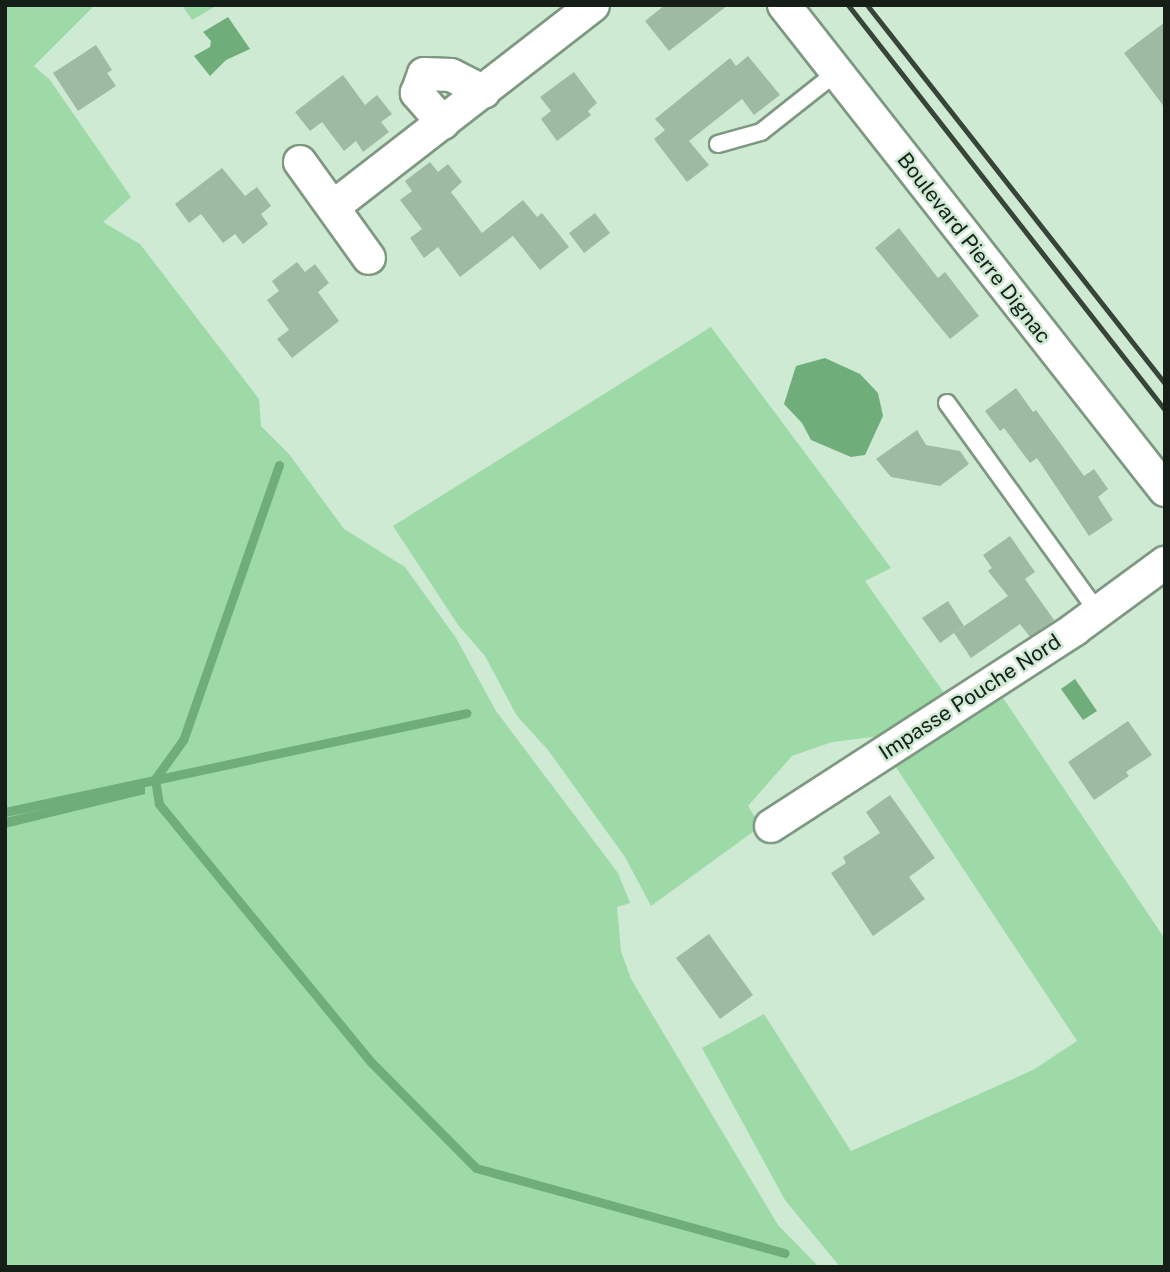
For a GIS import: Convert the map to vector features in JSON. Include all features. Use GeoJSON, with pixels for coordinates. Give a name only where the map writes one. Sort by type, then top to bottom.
{"type":"FeatureCollection","features":[{"type":"Feature","properties":{"kind":"street"},"geometry":{"type":"LineString","coordinates":[[333,207],[593,5]]}},
{"type":"Feature","properties":{"kind":"street","name":"Boulevard Pierre Dignac"},"geometry":{"type":"LineString","coordinates":[[784,5],[1165,491]]}},
{"type":"Feature","properties":{"kind":"street"},"geometry":{"type":"LineString","coordinates":[[443,123],[417,93],[424,74],[450,75],[484,92]]}},
{"type":"Feature","properties":{"kind":"street"},"geometry":{"type":"LineString","coordinates":[[300,162],[369,258]]}},
{"type":"Feature","properties":{"kind":"street","name":"Impasse Pouche Nord"},"geometry":{"type":"LineString","coordinates":[[771,826],[1098,612],[1165,563]]}},
{"type":"Feature","properties":{"kind":"lane"},"geometry":{"type":"LineString","coordinates":[[718,144],[761,132],[836,72]]}},
{"type":"Feature","properties":{"kind":"lane"},"geometry":{"type":"LineString","coordinates":[[947,403],[1098,612]]}},
{"type":"Feature","properties":{"kind":"shaded area"},"geometry":{"type":"Polygon","coordinates":[[[5,5],[95,5],[34,66],[50,80],[131,197],[103,222],[140,244],[259,399],[261,426],[289,454],[344,529],[405,567],[456,638],[496,711],[618,873],[630,903],[617,907],[621,951],[631,979],[778,1225],[819,1267],[5,1267],[5,5]]]}},
{"type":"Feature","properties":{"kind":"shaded area"},"geometry":{"type":"Polygon","coordinates":[[[182,5],[215,5],[216,6],[192,20],[182,5]]]}},
{"type":"Feature","properties":{"kind":"shaded area"},"geometry":{"type":"Polygon","coordinates":[[[228,17],[250,49],[226,60],[210,76],[194,56],[210,47],[211,41],[203,32],[228,17]]]}},
{"type":"Feature","properties":{"kind":"shaded area"},"geometry":{"type":"Polygon","coordinates":[[[711,327],[891,568],[865,581],[949,700],[889,735],[832,742],[792,756],[748,806],[761,826],[651,906],[625,857],[548,750],[517,716],[485,656],[458,625],[393,526],[711,327]]]}},
{"type":"Feature","properties":{"kind":"shaded area"},"geometry":{"type":"Polygon","coordinates":[[[825,358],[860,374],[878,393],[883,416],[865,455],[851,457],[811,440],[802,423],[784,404],[796,366],[825,358]]]}},
{"type":"Feature","properties":{"kind":"shaded area"},"geometry":{"type":"Polygon","coordinates":[[[1075,679],[1097,711],[1083,720],[1061,689],[1075,679]]]}},
{"type":"Feature","properties":{"kind":"shaded area"},"geometry":{"type":"Polygon","coordinates":[[[1003,698],[1165,939],[1165,1267],[840,1267],[785,1200],[702,1048],[764,1014],[851,1151],[1033,1070],[1077,1041],[892,761],[1003,698]]]}},
{"type":"Feature","properties":{"kind":"shaded area"},"geometry":{"type":"Polygon","coordinates":[[[145,785],[145,794],[5,828],[5,818],[145,785]]]}},
{"type":"Feature","properties":{"kind":"building"},"geometry":{"type":"Polygon","coordinates":[[[665,5],[728,5],[669,51],[645,21],[665,5]]]}},
{"type":"Feature","properties":{"kind":"building"},"geometry":{"type":"Polygon","coordinates":[[[1165,22],[1165,108],[1124,53],[1165,22]]]}},
{"type":"Feature","properties":{"kind":"building"},"geometry":{"type":"Polygon","coordinates":[[[96,45],[112,70],[107,73],[116,86],[78,111],[53,73],[96,45]]]}},
{"type":"Feature","properties":{"kind":"building"},"geometry":{"type":"Polygon","coordinates":[[[748,56],[780,95],[754,115],[742,99],[689,141],[709,165],[687,182],[654,139],[665,130],[655,119],[730,58],[736,66],[748,56]]]}},
{"type":"Feature","properties":{"kind":"building"},"geometry":{"type":"Polygon","coordinates":[[[574,72],[597,103],[588,111],[591,115],[557,141],[541,119],[551,111],[540,97],[574,72]]]}},
{"type":"Feature","properties":{"kind":"building"},"geometry":{"type":"Polygon","coordinates":[[[343,75],[365,105],[377,95],[392,114],[381,122],[389,132],[363,152],[356,141],[344,151],[322,122],[310,131],[295,112],[343,75]]]}},
{"type":"Feature","properties":{"kind":"building"},"geometry":{"type":"Polygon","coordinates":[[[430,162],[438,172],[448,164],[462,182],[451,192],[482,233],[523,200],[537,217],[542,213],[569,247],[540,270],[513,236],[460,277],[438,247],[424,258],[410,238],[422,229],[400,200],[412,191],[405,181],[430,162]]]}},
{"type":"Feature","properties":{"kind":"building"},"geometry":{"type":"Polygon","coordinates":[[[222,168],[245,196],[257,187],[271,206],[261,214],[268,224],[243,244],[235,234],[223,243],[201,214],[189,223],[175,204],[222,168]]]}},
{"type":"Feature","properties":{"kind":"building"},"geometry":{"type":"Polygon","coordinates":[[[595,213],[610,233],[584,253],[569,233],[595,213]]]}},
{"type":"Feature","properties":{"kind":"building"},"geometry":{"type":"Polygon","coordinates":[[[899,228],[938,278],[945,272],[979,316],[950,339],[875,248],[899,228]]]}},
{"type":"Feature","properties":{"kind":"building"},"geometry":{"type":"Polygon","coordinates":[[[297,262],[305,272],[315,264],[329,283],[318,292],[339,321],[292,358],[277,339],[289,330],[267,300],[279,291],[272,281],[297,262]]]}},
{"type":"Feature","properties":{"kind":"building"},"geometry":{"type":"Polygon","coordinates":[[[1016,388],[1033,412],[1036,410],[1084,476],[1094,469],[1108,489],[1098,497],[1113,520],[1089,536],[1037,458],[1030,463],[1004,428],[1000,431],[985,411],[1016,388]]]}},
{"type":"Feature","properties":{"kind":"building"},"geometry":{"type":"Polygon","coordinates":[[[917,430],[926,445],[960,451],[969,464],[940,486],[891,477],[876,459],[917,430]]]}},
{"type":"Feature","properties":{"kind":"building"},"geometry":{"type":"Polygon","coordinates":[[[1010,536],[1035,572],[1025,579],[1054,620],[1030,637],[1020,624],[971,658],[954,633],[1008,596],[988,571],[992,568],[983,555],[1010,536]]]}},
{"type":"Feature","properties":{"kind":"building"},"geometry":{"type":"Polygon","coordinates":[[[948,601],[964,626],[940,643],[922,618],[948,601]]]}},
{"type":"Feature","properties":{"kind":"building"},"geometry":{"type":"Polygon","coordinates":[[[1128,721],[1152,755],[1126,772],[1129,776],[1094,800],[1068,762],[1128,721]]]}},
{"type":"Feature","properties":{"kind":"building"},"geometry":{"type":"Polygon","coordinates":[[[890,795],[935,858],[909,877],[925,899],[873,936],[831,873],[846,863],[843,857],[880,833],[866,812],[890,795]]]}},
{"type":"Feature","properties":{"kind":"building"},"geometry":{"type":"Polygon","coordinates":[[[709,934],[753,995],[720,1019],[676,958],[709,934]]]}},
{"type":"Feature","properties":{"kind":"waterway"},"geometry":{"type":"LineString","coordinates":[[279,465],[183,740],[155,779],[159,804],[371,1062],[476,1168],[784,1253]]}},
{"type":"Feature","properties":{"kind":"waterway"},"geometry":{"type":"LineString","coordinates":[[5,812],[466,713]]}},
{"type":"Feature","properties":{"kind":"railway"},"geometry":{"type":"LineString","coordinates":[[848,5],[1165,410]]}},
{"type":"Feature","properties":{"kind":"railway"},"geometry":{"type":"LineString","coordinates":[[867,5],[1165,384]]}}]}
